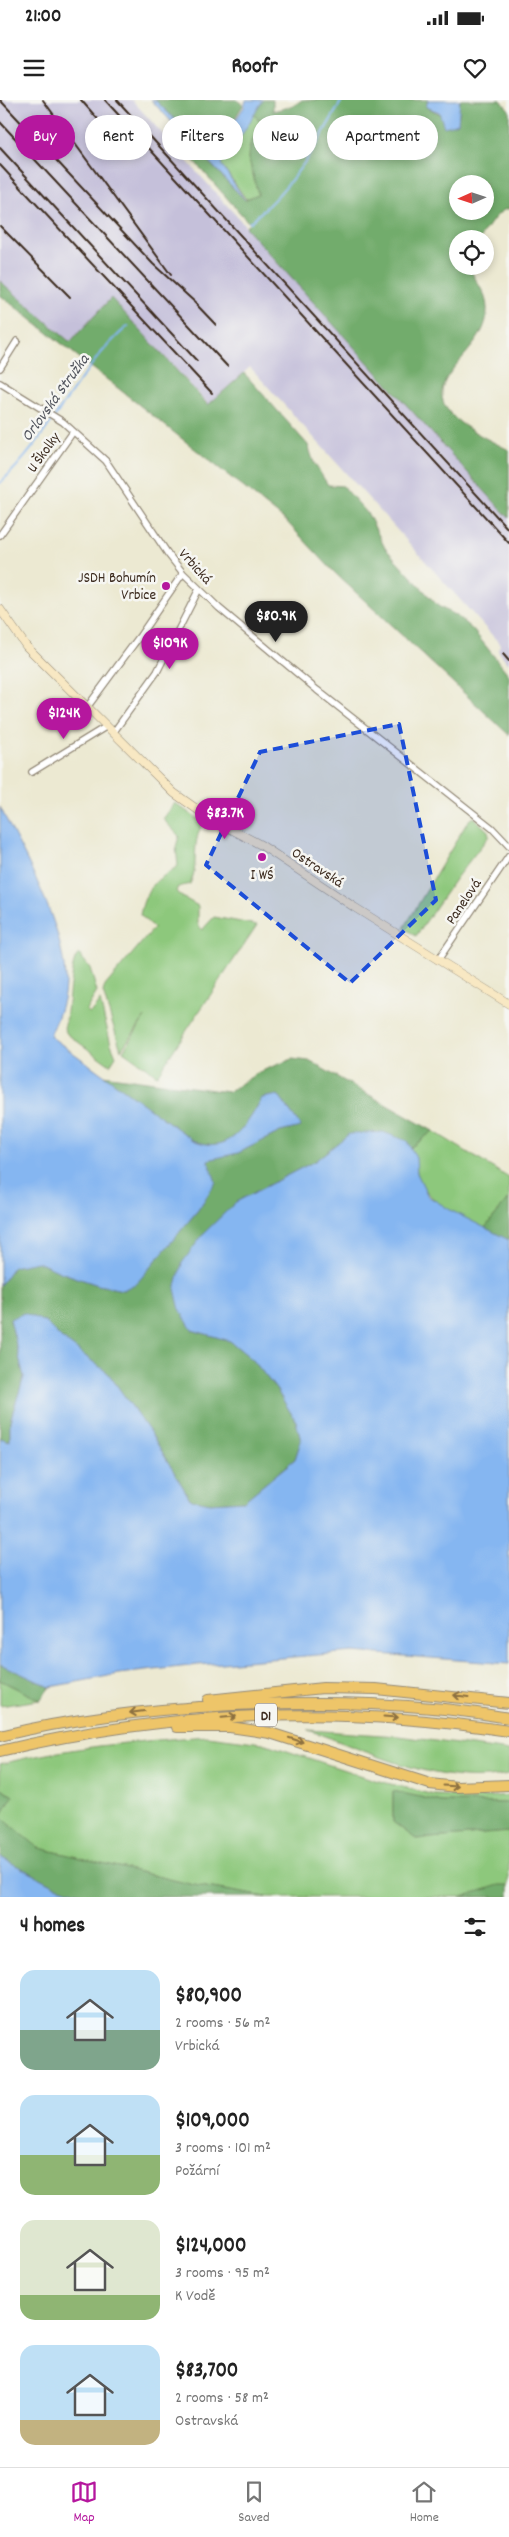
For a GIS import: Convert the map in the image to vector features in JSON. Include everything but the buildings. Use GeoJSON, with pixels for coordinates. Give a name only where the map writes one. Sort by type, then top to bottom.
{"type":"FeatureCollection","features":[{"type":"Feature","properties":{"kind":"highway"},"geometry":{"type":"LineString","coordinates":[[185,1707],[205,1701],[322,1688],[386,1689],[509,1703]]}},
{"type":"Feature","properties":{"kind":"highway","name":"D1"},"geometry":{"type":"LineString","coordinates":[[0,1736],[96,1718],[185,1707],[352,1702],[441,1709],[509,1718]]}},
{"type":"Feature","properties":{"kind":"highway","name":"D1"},"geometry":{"type":"LineString","coordinates":[[0,1751],[39,1742],[137,1725],[245,1715],[352,1715],[396,1718],[509,1732]]}},
{"type":"Feature","properties":{"kind":"highway"},"geometry":{"type":"LineString","coordinates":[[39,1742],[168,1727],[230,1727],[293,1739],[430,1784],[473,1787],[509,1785]]}},
{"type":"Feature","properties":{"kind":"main road","name":"Ostravská"},"geometry":{"type":"LineString","coordinates":[[0,609],[26,646],[114,732],[156,777],[193,807],[261,845],[509,1004]]}},
{"type":"Feature","properties":{"kind":"street"},"geometry":{"type":"LineString","coordinates":[[0,368],[17,341]]}},
{"type":"Feature","properties":{"kind":"street","name":"Vrbická"},"geometry":{"type":"LineString","coordinates":[[0,383],[63,422],[106,461],[154,535],[199,589],[317,690],[492,828],[509,846]]}},
{"type":"Feature","properties":{"kind":"street","name":"U Školky"},"geometry":{"type":"LineString","coordinates":[[0,536],[73,432]]}},
{"type":"Feature","properties":{"kind":"street"},"geometry":{"type":"LineString","coordinates":[[88,706],[139,637],[183,572]]}},
{"type":"Feature","properties":{"kind":"street"},"geometry":{"type":"LineString","coordinates":[[114,732],[157,672],[199,589]]}},
{"type":"Feature","properties":{"kind":"street"},"geometry":{"type":"LineString","coordinates":[[32,772],[107,726]]}},
{"type":"Feature","properties":{"kind":"street","name":"Panelová"},"geometry":{"type":"LineString","coordinates":[[438,960],[509,856]]}},
{"type":"Feature","properties":{"kind":"highlighted area"},"geometry":{"type":"Polygon","coordinates":[[[399,724],[436,900],[350,983],[206,865],[260,752],[399,724]]]}},
{"type":"Feature","properties":{"kind":"shaded area"},"geometry":{"type":"Polygon","coordinates":[[[0,100],[132,100],[146,115],[85,115],[85,160],[152,160],[152,122],[162,133],[162,160],[186,160],[509,518],[509,664],[498,651],[500,644],[250,367],[209,405],[111,298],[70,342],[0,281],[0,100]]]}},
{"type":"Feature","properties":{"kind":"green space"},"geometry":{"type":"Polygon","coordinates":[[[155,100],[237,100],[243,105],[237,115],[170,115],[155,100]]]}},
{"type":"Feature","properties":{"kind":"green space"},"geometry":{"type":"Polygon","coordinates":[[[263,100],[273,100],[273,111],[293,106],[302,100],[428,100],[426,107],[458,123],[460,100],[501,100],[509,110],[509,209],[500,212],[494,219],[494,175],[449,175],[449,220],[493,220],[486,230],[449,230],[449,275],[473,275],[483,292],[487,308],[484,325],[476,341],[445,381],[442,394],[447,408],[462,424],[509,450],[509,518],[245,227],[249,223],[193,160],[206,160],[245,200],[258,194],[249,159],[250,146],[253,140],[253,160],[317,160],[317,115],[255,115],[253,113],[263,100]]]}},
{"type":"Feature","properties":{"kind":"green space"},"geometry":{"type":"Polygon","coordinates":[[[253,113],[255,115],[253,115],[253,140],[250,146],[249,159],[258,194],[246,199],[221,164],[223,160],[243,160],[243,131],[253,113]]]}},
{"type":"Feature","properties":{"kind":"green space"},"geometry":{"type":"Polygon","coordinates":[[[0,281],[70,342],[111,298],[208,405],[244,373],[308,445],[314,463],[328,485],[343,486],[368,514],[385,548],[438,606],[458,617],[473,630],[509,675],[509,735],[335,573],[286,521],[0,295],[0,281]]]}},
{"type":"Feature","properties":{"kind":"green space"},"geometry":{"type":"Polygon","coordinates":[[[175,803],[203,823],[197,839],[193,876],[190,884],[178,887],[176,891],[179,895],[198,906],[198,924],[202,930],[214,917],[257,925],[157,1075],[123,1051],[145,1017],[121,1050],[103,993],[105,986],[154,928],[140,915],[145,897],[158,880],[178,866],[176,847],[179,836],[163,819],[175,803]]]}},
{"type":"Feature","properties":{"kind":"green space"},"geometry":{"type":"Polygon","coordinates":[[[473,817],[488,831],[489,836],[456,878],[416,936],[404,928],[468,821],[473,817]]]}},
{"type":"Feature","properties":{"kind":"green space"},"geometry":{"type":"Polygon","coordinates":[[[79,954],[90,968],[97,992],[86,1010],[90,1013],[100,1001],[116,1056],[110,1065],[67,1034],[64,1028],[73,966],[79,954]]]}},
{"type":"Feature","properties":{"kind":"green space"},"geometry":{"type":"Polygon","coordinates":[[[292,1059],[309,1061],[433,1131],[410,1148],[407,1141],[349,1134],[315,1161],[236,1202],[192,1330],[230,1341],[253,1360],[276,1389],[296,1421],[301,1441],[295,1459],[244,1501],[210,1503],[190,1499],[152,1435],[108,1373],[61,1338],[45,1322],[10,1320],[24,1377],[10,1421],[10,1442],[0,1438],[0,1285],[13,1267],[38,1261],[60,1272],[98,1285],[123,1290],[147,1271],[198,1210],[216,1182],[207,1160],[238,1153],[280,1132],[301,1127],[278,1095],[262,1098],[250,1119],[235,1136],[217,1144],[206,1144],[193,1140],[103,1075],[228,1092],[259,1072],[292,1059]]]}},
{"type":"Feature","properties":{"kind":"green space"},"geometry":{"type":"Polygon","coordinates":[[[433,1131],[509,1178],[509,1198],[484,1229],[444,1207],[421,1184],[410,1148],[433,1131]]]}},
{"type":"Feature","properties":{"kind":"green space"},"geometry":{"type":"Polygon","coordinates":[[[509,1198],[509,1240],[484,1229],[509,1198]]]}},
{"type":"Feature","properties":{"kind":"green space"},"geometry":{"type":"Polygon","coordinates":[[[0,1664],[50,1687],[40,1700],[0,1680],[0,1664]]]}},
{"type":"Feature","properties":{"kind":"green space"},"geometry":{"type":"Polygon","coordinates":[[[0,1680],[40,1700],[0,1706],[0,1680]]]}},
{"type":"Feature","properties":{"kind":"green space"},"geometry":{"type":"Polygon","coordinates":[[[308,1730],[398,1736],[509,1751],[509,1774],[458,1777],[432,1772],[381,1758],[308,1730]]]}},
{"type":"Feature","properties":{"kind":"green space"},"geometry":{"type":"Polygon","coordinates":[[[208,1736],[263,1743],[375,1780],[434,1795],[483,1797],[509,1795],[509,1803],[442,1802],[393,1791],[393,1822],[416,1839],[509,1832],[509,1885],[461,1897],[266,1897],[194,1885],[39,1848],[0,1817],[13,1796],[0,1788],[0,1764],[77,1749],[208,1736]]]}},
{"type":"Feature","properties":{"kind":"green space"},"geometry":{"type":"Polygon","coordinates":[[[0,1788],[13,1796],[1,1817],[39,1848],[194,1885],[266,1897],[93,1897],[56,1886],[0,1857],[0,1788]]]}},
{"type":"Feature","properties":{"kind":"green space"},"geometry":{"type":"Polygon","coordinates":[[[393,1791],[442,1802],[509,1803],[509,1832],[416,1839],[393,1822],[393,1791]]]}},
{"type":"Feature","properties":{"kind":"green space"},"geometry":{"type":"Polygon","coordinates":[[[499,1885],[509,1885],[509,1897],[461,1897],[499,1885]]]}},
{"type":"Feature","properties":{"kind":"water"},"geometry":{"type":"Polygon","coordinates":[[[151,100],[155,100],[170,115],[165,115],[151,100]]]}},
{"type":"Feature","properties":{"kind":"water"},"geometry":{"type":"Polygon","coordinates":[[[246,100],[263,100],[253,115],[243,133],[243,115],[239,115],[246,100]]]}},
{"type":"Feature","properties":{"kind":"water"},"geometry":{"type":"Polygon","coordinates":[[[428,100],[460,100],[458,123],[444,127],[439,112],[426,107],[428,100]]]}},
{"type":"Feature","properties":{"kind":"water"},"geometry":{"type":"Polygon","coordinates":[[[207,160],[223,160],[221,164],[245,200],[207,160]]]}},
{"type":"Feature","properties":{"kind":"water"},"geometry":{"type":"Polygon","coordinates":[[[0,807],[41,889],[57,933],[62,955],[65,977],[63,1000],[50,1036],[193,1140],[206,1144],[217,1144],[226,1141],[243,1128],[262,1098],[278,1095],[301,1127],[280,1132],[238,1153],[208,1160],[216,1182],[198,1210],[137,1283],[123,1290],[98,1285],[38,1262],[13,1267],[0,1285],[0,807]]]}},
{"type":"Feature","properties":{"kind":"water"},"geometry":{"type":"Polygon","coordinates":[[[383,1132],[407,1141],[416,1158],[417,1173],[428,1196],[452,1211],[509,1240],[509,1664],[353,1652],[198,1665],[119,1674],[50,1687],[0,1664],[0,1438],[10,1441],[10,1421],[24,1377],[10,1319],[24,1313],[45,1322],[61,1338],[108,1373],[152,1435],[190,1499],[210,1503],[244,1501],[295,1459],[301,1441],[296,1421],[276,1389],[253,1360],[230,1341],[192,1330],[180,1310],[175,1289],[182,1263],[204,1233],[236,1202],[315,1161],[349,1134],[383,1132]]]}},
{"type":"Feature","properties":{"kind":"water"},"geometry":{"type":"Polygon","coordinates":[[[0,1857],[56,1886],[93,1897],[0,1897],[0,1857]]]}},
{"type":"Feature","properties":{"kind":"waterway","name":"Orlovská Stružka"},"geometry":{"type":"LineString","coordinates":[[249,223],[291,181],[312,151],[342,100]]}},
{"type":"Feature","properties":{"kind":"waterway","name":"Orlovská Stružka"},"geometry":{"type":"LineString","coordinates":[[0,483],[34,445],[93,363],[128,326]]}},
{"type":"Feature","properties":{"kind":"railway"},"geometry":{"type":"LineString","coordinates":[[0,100],[153,264],[198,305]]}},
{"type":"Feature","properties":{"kind":"railway"},"geometry":{"type":"LineString","coordinates":[[43,100],[171,275]]}},
{"type":"Feature","properties":{"kind":"railway"},"geometry":{"type":"LineString","coordinates":[[81,100],[94,115]]}},
{"type":"Feature","properties":{"kind":"railway"},"geometry":{"type":"LineString","coordinates":[[105,100],[509,543]]}},
{"type":"Feature","properties":{"kind":"railway"},"geometry":{"type":"LineString","coordinates":[[117,100],[509,530]]}},
{"type":"Feature","properties":{"kind":"railway"},"geometry":{"type":"LineString","coordinates":[[0,122],[227,366]]}},
{"type":"Feature","properties":{"kind":"railway"},"geometry":{"type":"LineString","coordinates":[[0,148],[197,361]]}},
{"type":"Feature","properties":{"kind":"railway"},"geometry":{"type":"LineString","coordinates":[[0,165],[212,393]]}},
{"type":"Feature","properties":{"kind":"railway"},"geometry":{"type":"LineString","coordinates":[[0,226],[70,297]]}},
{"type":"Feature","properties":{"kind":"railway"},"geometry":{"type":"LineString","coordinates":[[194,302],[216,325]]}},
{"type":"Feature","properties":{"kind":"railway"},"geometry":{"type":"LineString","coordinates":[[503,654],[509,661]]}},
{"type":"Feature","properties":{"kind":"place","name":"JSDH Bohumín Vrbice"},"geometry":{"type":"Point","coordinates":[166,586]}},
{"type":"Feature","properties":{"kind":"place","name":"I WŚ"},"geometry":{"type":"Point","coordinates":[262,857]}}]}
